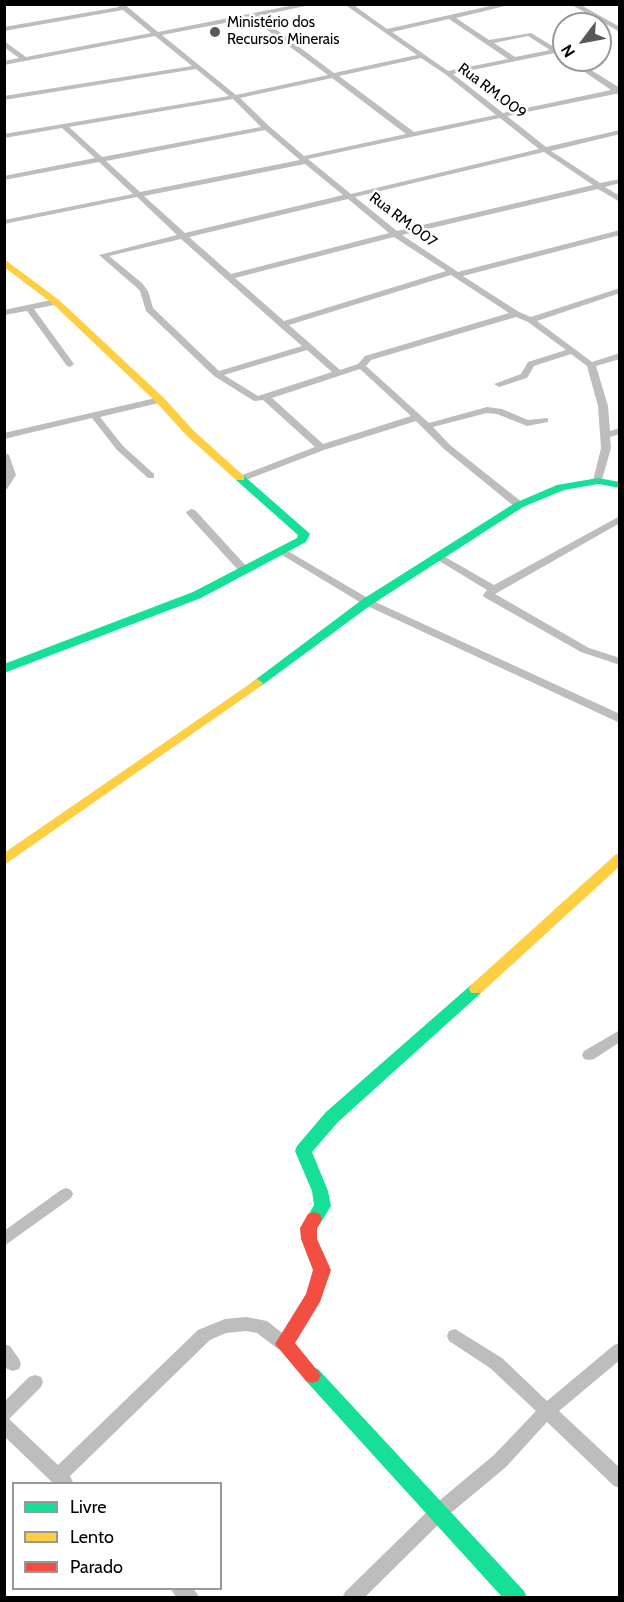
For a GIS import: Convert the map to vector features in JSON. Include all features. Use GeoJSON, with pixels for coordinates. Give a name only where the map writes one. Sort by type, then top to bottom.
{"type":"FeatureCollection","features":[{"type":"Feature","properties":{"kind":"street"},"geometry":{"type":"LineString","coordinates":[[4,63],[158,35],[253,16],[290,6],[312,4]]}},
{"type":"Feature","properties":{"kind":"street","name":"Rua RM.009"},"geometry":{"type":"LineString","coordinates":[[347,4],[447,73],[544,149],[620,200]]}},
{"type":"Feature","properties":{"kind":"street"},"geometry":{"type":"LineString","coordinates":[[386,31],[510,4]]}},
{"type":"Feature","properties":{"kind":"street"},"geometry":{"type":"LineString","coordinates":[[573,4],[620,30]]}},
{"type":"Feature","properties":{"kind":"street"},"geometry":{"type":"LineString","coordinates":[[4,29],[121,6]]}},
{"type":"Feature","properties":{"kind":"street","name":"Rua RM.007"},"geometry":{"type":"LineString","coordinates":[[121,6],[235,97],[266,128],[395,234],[516,314],[531,320],[591,365]]}},
{"type":"Feature","properties":{"kind":"street"},"geometry":{"type":"LineString","coordinates":[[253,16],[413,135]]}},
{"type":"Feature","properties":{"kind":"street"},"geometry":{"type":"LineString","coordinates":[[450,17],[515,60]]}},
{"type":"Feature","properties":{"kind":"street"},"geometry":{"type":"LineString","coordinates":[[489,42],[529,34],[552,48]]}},
{"type":"Feature","properties":{"kind":"street"},"geometry":{"type":"LineString","coordinates":[[4,44],[25,59]]}},
{"type":"Feature","properties":{"kind":"street"},"geometry":{"type":"LineString","coordinates":[[447,73],[552,52]]}},
{"type":"Feature","properties":{"kind":"street"},"geometry":{"type":"LineString","coordinates":[[4,136],[235,97],[423,56]]}},
{"type":"Feature","properties":{"kind":"street"},"geometry":{"type":"LineString","coordinates":[[4,98],[196,67]]}},
{"type":"Feature","properties":{"kind":"street"},"geometry":{"type":"LineString","coordinates":[[589,72],[619,91]]}},
{"type":"Feature","properties":{"kind":"street"},"geometry":{"type":"LineString","coordinates":[[4,222],[63,208],[142,195],[619,91]]}},
{"type":"Feature","properties":{"kind":"street"},"geometry":{"type":"LineString","coordinates":[[64,126],[142,195],[182,235],[338,373]]}},
{"type":"Feature","properties":{"kind":"street"},"geometry":{"type":"LineString","coordinates":[[4,178],[266,128]]}},
{"type":"Feature","properties":{"kind":"street"},"geometry":{"type":"LineString","coordinates":[[516,314],[368,358],[361,366],[257,399],[217,374],[149,309],[144,291],[139,285],[103,255],[620,132]]}},
{"type":"Feature","properties":{"kind":"street"},"geometry":{"type":"LineString","coordinates":[[229,277],[395,234],[620,181]]}},
{"type":"Feature","properties":{"kind":"street"},"geometry":{"type":"LineString","coordinates":[[282,324],[454,274],[620,232]]}},
{"type":"Feature","properties":{"kind":"street"},"geometry":{"type":"LineString","coordinates":[[4,262],[56,302],[160,400],[190,434],[243,478],[304,534],[302,540],[197,595],[4,669]]}},
{"type":"Feature","properties":{"kind":"street"},"geometry":{"type":"LineString","coordinates":[[531,320],[620,290]]}},
{"type":"Feature","properties":{"kind":"street"},"geometry":{"type":"LineString","coordinates":[[4,314],[56,302]]}},
{"type":"Feature","properties":{"kind":"street"},"geometry":{"type":"LineString","coordinates":[[30,309],[70,364]]}},
{"type":"Feature","properties":{"kind":"street"},"geometry":{"type":"LineString","coordinates":[[217,374],[308,347]]}},
{"type":"Feature","properties":{"kind":"street"},"geometry":{"type":"LineString","coordinates":[[499,384],[524,376],[531,364],[573,351]]}},
{"type":"Feature","properties":{"kind":"street"},"geometry":{"type":"LineString","coordinates":[[598,481],[606,448],[603,406],[591,365],[620,356]]}},
{"type":"Feature","properties":{"kind":"street"},"geometry":{"type":"LineString","coordinates":[[361,366],[418,417],[447,447],[519,504]]}},
{"type":"Feature","properties":{"kind":"street"},"geometry":{"type":"LineString","coordinates":[[265,397],[321,448]]}},
{"type":"Feature","properties":{"kind":"street"},"geometry":{"type":"LineString","coordinates":[[4,436],[160,400]]}},
{"type":"Feature","properties":{"kind":"street"},"geometry":{"type":"LineString","coordinates":[[427,426],[487,410],[499,411],[527,423],[545,420]]}},
{"type":"Feature","properties":{"kind":"street"},"geometry":{"type":"LineString","coordinates":[[95,416],[120,448],[152,476]]}},
{"type":"Feature","properties":{"kind":"street"},"geometry":{"type":"LineString","coordinates":[[243,478],[321,448],[418,417]]}},
{"type":"Feature","properties":{"kind":"street"},"geometry":{"type":"LineString","coordinates":[[605,436],[620,431]]}},
{"type":"Feature","properties":{"kind":"street"},"geometry":{"type":"LineString","coordinates":[[4,455],[11,475],[4,487]]}},
{"type":"Feature","properties":{"kind":"street"},"geometry":{"type":"LineString","coordinates":[[4,860],[240,696],[367,602],[519,504],[547,491],[598,481],[620,485]]}},
{"type":"Feature","properties":{"kind":"street"},"geometry":{"type":"LineString","coordinates":[[191,512],[243,569]]}},
{"type":"Feature","properties":{"kind":"street"},"geometry":{"type":"LineString","coordinates":[[620,519],[494,589],[488,596],[585,650],[620,662]]}},
{"type":"Feature","properties":{"kind":"street"},"geometry":{"type":"LineString","coordinates":[[281,550],[367,602],[620,719]]}},
{"type":"Feature","properties":{"kind":"street"},"geometry":{"type":"LineString","coordinates":[[436,556],[494,589]]}},
{"type":"Feature","properties":{"kind":"street"},"geometry":{"type":"LineString","coordinates":[[284,1344],[314,1297],[322,1270],[309,1239],[308,1228],[319,1216],[323,1206],[320,1191],[303,1151],[332,1117],[620,858]]}},
{"type":"Feature","properties":{"kind":"street"},"geometry":{"type":"LineString","coordinates":[[589,1055],[620,1035]]}},
{"type":"Feature","properties":{"kind":"street"},"geometry":{"type":"LineString","coordinates":[[4,1240],[66,1194]]}},
{"type":"Feature","properties":{"kind":"street"},"geometry":{"type":"LineString","coordinates":[[4,1425],[62,1480],[204,1335],[225,1326],[246,1324],[261,1326],[284,1344],[440,1511],[517,1598]]}},
{"type":"Feature","properties":{"kind":"street"},"geometry":{"type":"LineString","coordinates":[[455,1336],[496,1363],[620,1480]]}},
{"type":"Feature","properties":{"kind":"street"},"geometry":{"type":"LineString","coordinates":[[351,1598],[440,1511],[500,1461],[548,1410],[620,1350]]}},
{"type":"Feature","properties":{"kind":"street"},"geometry":{"type":"LineString","coordinates":[[4,1414],[35,1382]]}},
{"type":"Feature","properties":{"kind":"traffic: fast"},"geometry":{"type":"LineString","coordinates":[[4,669],[197,595],[302,540],[304,534],[240,478]]}},
{"type":"Feature","properties":{"kind":"traffic: fast"},"geometry":{"type":"LineString","coordinates":[[257,683],[367,602],[519,505],[561,487],[598,481],[620,485]]}},
{"type":"Feature","properties":{"kind":"traffic: fast"},"geometry":{"type":"LineString","coordinates":[[314,1219],[323,1206],[320,1191],[303,1151],[332,1117],[476,989]]}},
{"type":"Feature","properties":{"kind":"traffic: fast"},"geometry":{"type":"LineString","coordinates":[[312,1375],[517,1598]]}},
{"type":"Feature","properties":{"kind":"traffic: slow"},"geometry":{"type":"LineString","coordinates":[[4,262],[56,302],[160,400],[190,433],[240,478]]}},
{"type":"Feature","properties":{"kind":"traffic: slow"},"geometry":{"type":"LineString","coordinates":[[4,860],[257,683]]}},
{"type":"Feature","properties":{"kind":"traffic: slow"},"geometry":{"type":"LineString","coordinates":[[476,989],[620,858]]}},
{"type":"Feature","properties":{"kind":"traffic: jam"},"geometry":{"type":"LineString","coordinates":[[312,1375],[284,1344],[314,1297],[322,1270],[309,1239],[308,1228],[314,1219]]}},
{"type":"Feature","properties":{"kind":"place","name":"Ministério dos Recursos Minerais"},"geometry":{"type":"Point","coordinates":[215,32]}}]}
